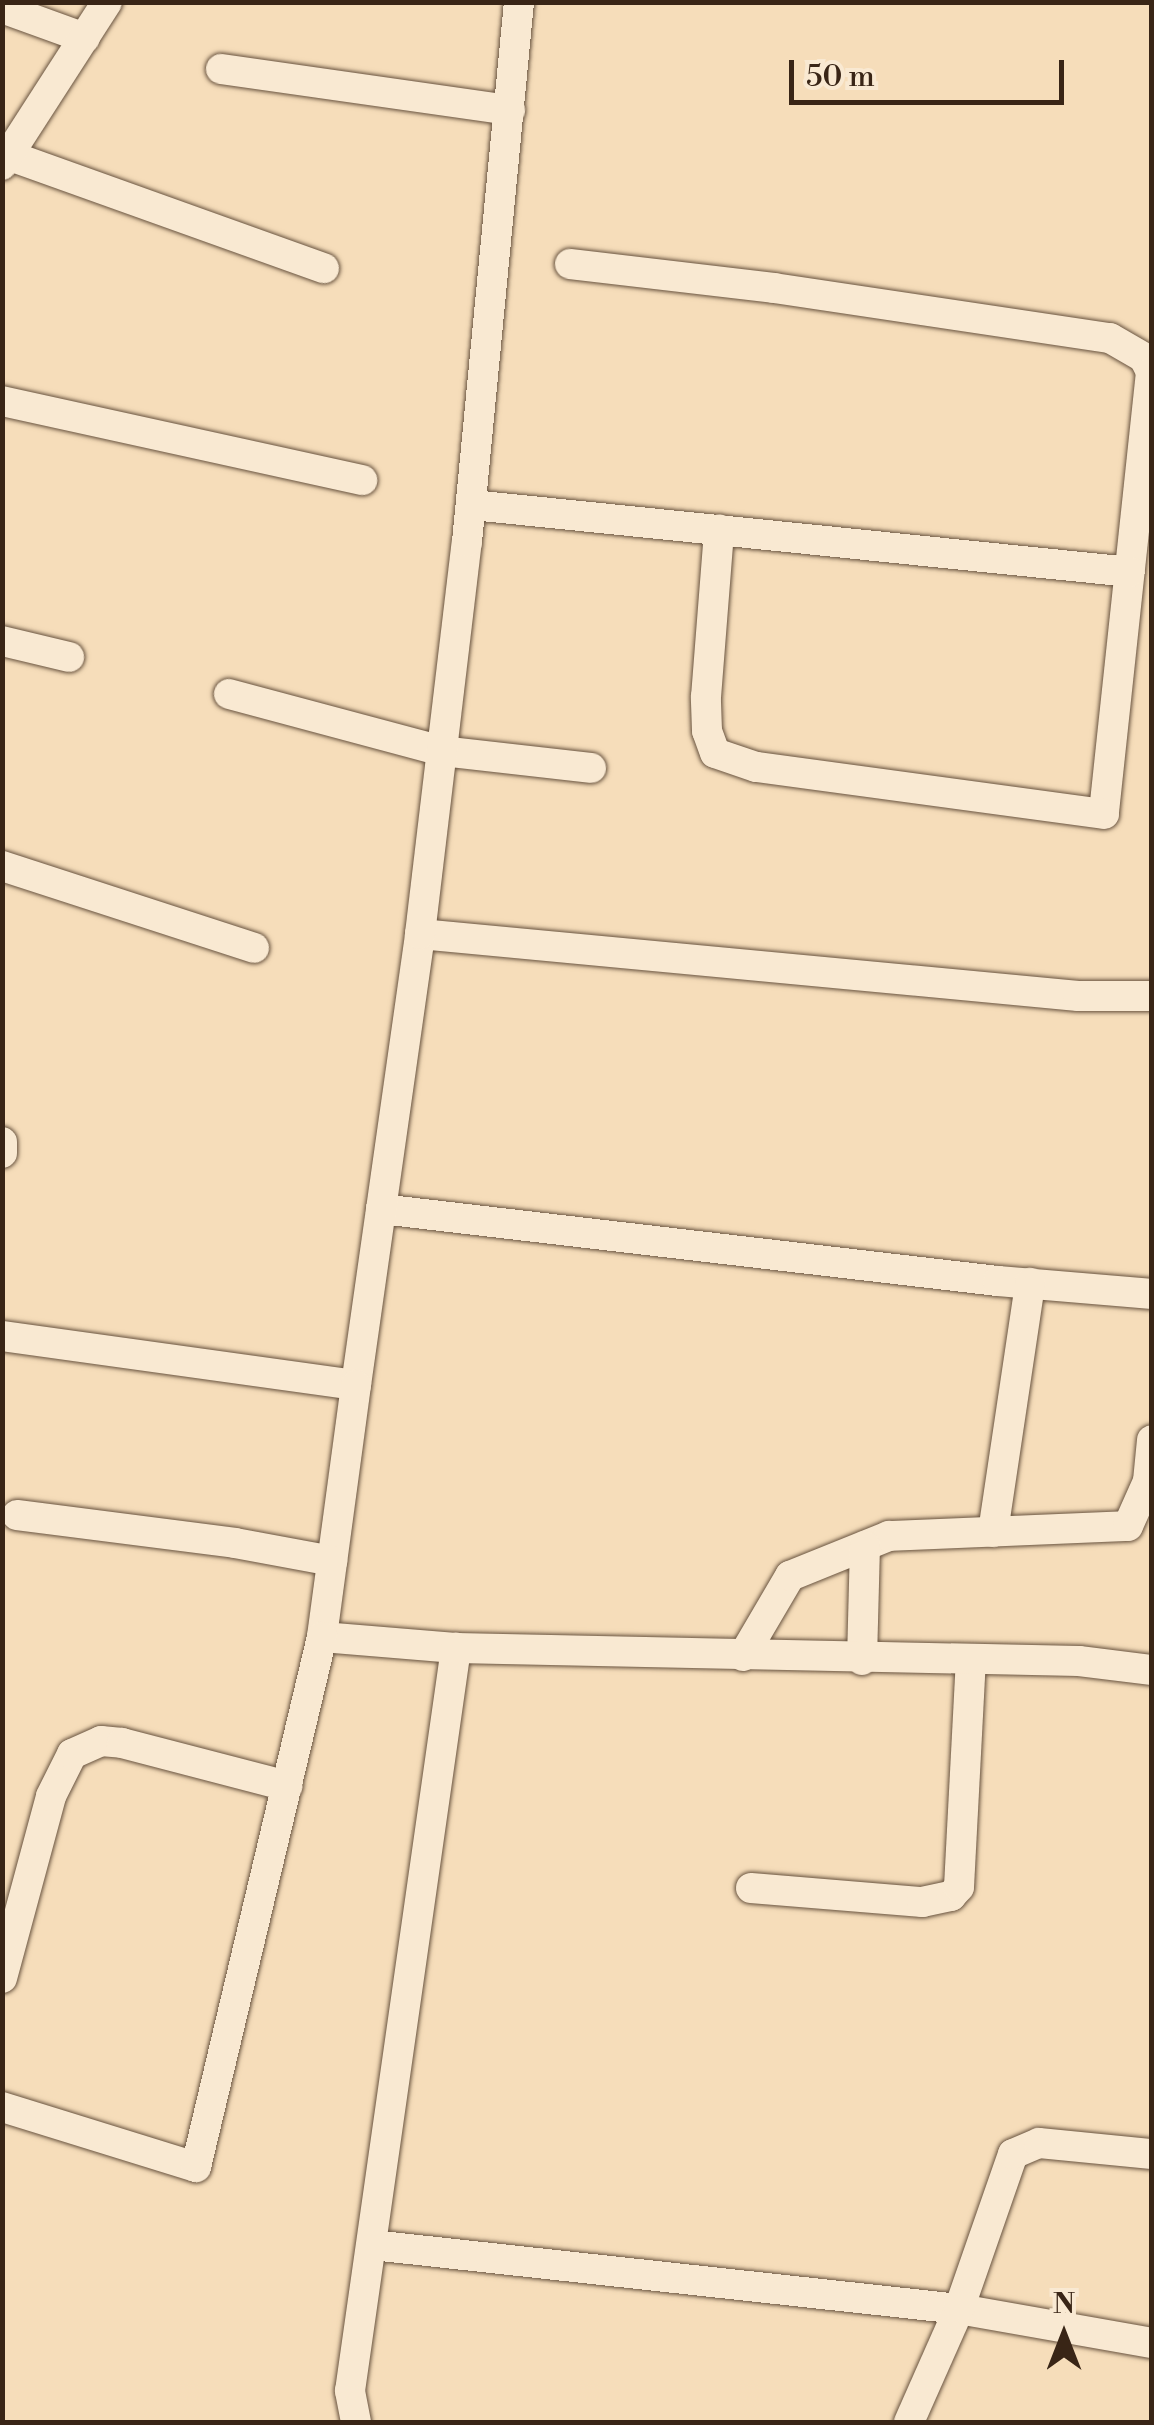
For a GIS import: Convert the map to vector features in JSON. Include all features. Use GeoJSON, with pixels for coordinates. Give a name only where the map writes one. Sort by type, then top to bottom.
{"type":"FeatureCollection","features":[{"type":"Feature","properties":{"kind":"street"},"geometry":{"type":"LineString","coordinates":[[107,2],[4,158],[324,268]]}},
{"type":"Feature","properties":{"kind":"street"},"geometry":{"type":"LineString","coordinates":[[2,2108],[196,2167],[322,1637],[420,934],[472,504],[519,2]]}},
{"type":"Feature","properties":{"kind":"street"},"geometry":{"type":"LineString","coordinates":[[2,8],[85,38]]}},
{"type":"Feature","properties":{"kind":"street"},"geometry":{"type":"LineString","coordinates":[[221,68],[510,110]]}},
{"type":"Feature","properties":{"kind":"street"},"geometry":{"type":"LineString","coordinates":[[570,264],[774,288],[1110,338],[1131,348],[1152,372],[1104,814],[756,766],[714,752],[707,731],[706,697],[719,530]]}},
{"type":"Feature","properties":{"kind":"street"},"geometry":{"type":"LineString","coordinates":[[2,401],[362,480]]}},
{"type":"Feature","properties":{"kind":"street"},"geometry":{"type":"LineString","coordinates":[[472,504],[1130,572]]}},
{"type":"Feature","properties":{"kind":"street"},"geometry":{"type":"LineString","coordinates":[[2,641],[68,657]]}},
{"type":"Feature","properties":{"kind":"street"},"geometry":{"type":"LineString","coordinates":[[229,694],[442,751],[591,768]]}},
{"type":"Feature","properties":{"kind":"street"},"geometry":{"type":"LineString","coordinates":[[2,866],[254,948]]}},
{"type":"Feature","properties":{"kind":"street"},"geometry":{"type":"LineString","coordinates":[[420,934],[1078,996],[1152,996]]}},
{"type":"Feature","properties":{"kind":"street"},"geometry":{"type":"LineString","coordinates":[[2,1142],[2,1153]]}},
{"type":"Feature","properties":{"kind":"street"},"geometry":{"type":"LineString","coordinates":[[380,1209],[1152,1294]]}},
{"type":"Feature","properties":{"kind":"street"},"geometry":{"type":"LineString","coordinates":[[993,1532],[1030,1283]]}},
{"type":"Feature","properties":{"kind":"street"},"geometry":{"type":"LineString","coordinates":[[2,1336],[356,1385]]}},
{"type":"Feature","properties":{"kind":"street"},"geometry":{"type":"LineString","coordinates":[[742,1656],[790,1576],[889,1536],[1128,1526],[1148,1481],[1152,1440]]}},
{"type":"Feature","properties":{"kind":"street"},"geometry":{"type":"LineString","coordinates":[[17,1515],[235,1543],[332,1562]]}},
{"type":"Feature","properties":{"kind":"street"},"geometry":{"type":"LineString","coordinates":[[862,1660],[865,1546]]}},
{"type":"Feature","properties":{"kind":"street"},"geometry":{"type":"LineString","coordinates":[[322,1637],[456,1648],[862,1660],[1079,1661],[1152,1670]]}},
{"type":"Feature","properties":{"kind":"street"},"geometry":{"type":"LineString","coordinates":[[356,2422],[350,2391],[456,1648]]}},
{"type":"Feature","properties":{"kind":"street"},"geometry":{"type":"LineString","coordinates":[[752,1888],[922,1902],[951,1896],[960,1887],[971,1660]]}},
{"type":"Feature","properties":{"kind":"street"},"geometry":{"type":"LineString","coordinates":[[2,1978],[51,1796],[72,1754],[101,1741],[122,1743],[287,1786]]}},
{"type":"Feature","properties":{"kind":"street"},"geometry":{"type":"LineString","coordinates":[[908,2422],[959,2309],[1006,2165],[1020,2148],[1038,2143],[1152,2154]]}},
{"type":"Feature","properties":{"kind":"street"},"geometry":{"type":"LineString","coordinates":[[372,2245],[959,2309],[1152,2343]]}}]}
